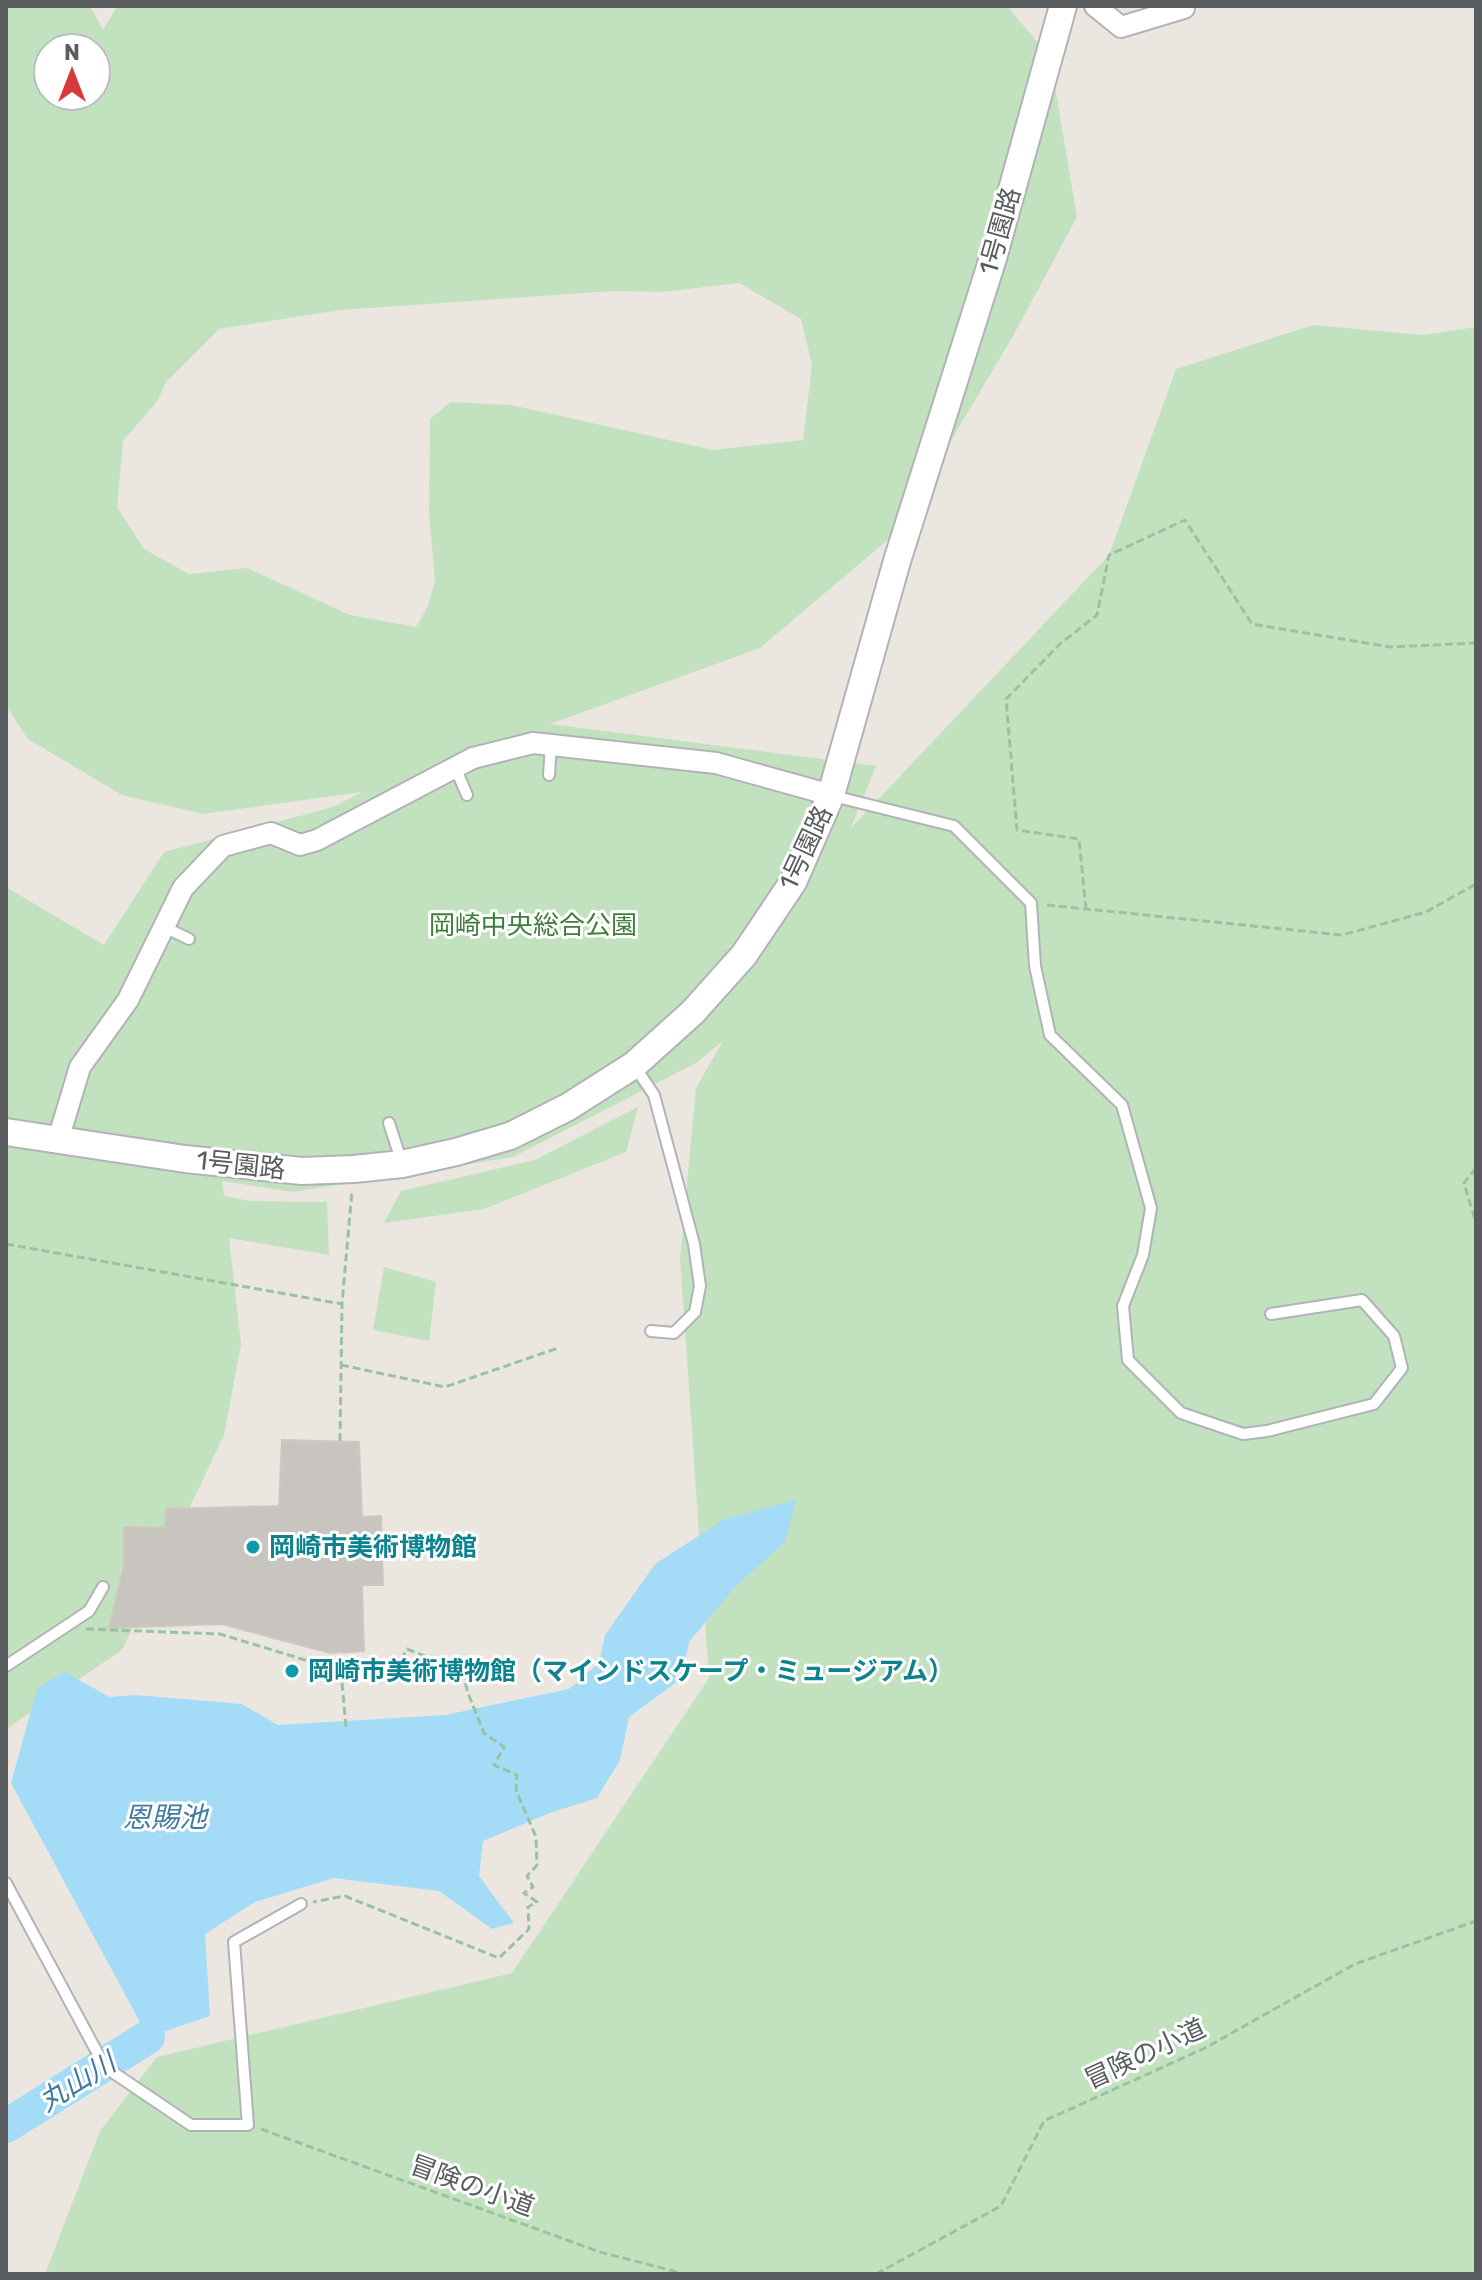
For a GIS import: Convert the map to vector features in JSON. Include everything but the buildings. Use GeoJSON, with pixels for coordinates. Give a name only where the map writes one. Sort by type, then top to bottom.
{"type":"FeatureCollection","features":[{"type":"Feature","properties":{"kind":"street","name":"1号園路"},"geometry":{"type":"LineString","coordinates":[[6,1132],[302,1171],[402,1164],[510,1136],[568,1107],[634,1065],[693,1012],[744,955],[793,882],[831,795],[897,561],[993,258],[1063,6]]}},
{"type":"Feature","properties":{"kind":"street"},"geometry":{"type":"LineString","coordinates":[[1095,6],[1121,27],[1184,6]]}},
{"type":"Feature","properties":{"kind":"street"},"geometry":{"type":"LineString","coordinates":[[58,1140],[80,1067],[128,1000],[183,888],[223,846],[271,833],[300,845],[317,840],[473,758],[533,743],[716,763],[831,795]]}},
{"type":"Feature","properties":{"kind":"lane"},"geometry":{"type":"LineString","coordinates":[[549,775],[551,745]]}},
{"type":"Feature","properties":{"kind":"lane"},"geometry":{"type":"LineString","coordinates":[[455,767],[467,795]]}},
{"type":"Feature","properties":{"kind":"lane"},"geometry":{"type":"LineString","coordinates":[[831,795],[954,826],[1031,903],[1035,966],[1050,1035],[1122,1105],[1151,1208],[1143,1255],[1123,1306],[1128,1360],[1181,1413],[1243,1434],[1267,1431],[1374,1404],[1402,1368],[1394,1336],[1362,1300],[1271,1314]]}},
{"type":"Feature","properties":{"kind":"lane"},"geometry":{"type":"LineString","coordinates":[[162,926],[189,939]]}},
{"type":"Feature","properties":{"kind":"lane"},"geometry":{"type":"LineString","coordinates":[[634,1065],[654,1095],[694,1244],[700,1286],[695,1312],[674,1333],[651,1331]]}},
{"type":"Feature","properties":{"kind":"lane"},"geometry":{"type":"LineString","coordinates":[[389,1123],[402,1164]]}},
{"type":"Feature","properties":{"kind":"lane"},"geometry":{"type":"LineString","coordinates":[[6,1666],[89,1611],[103,1587]]}},
{"type":"Feature","properties":{"kind":"lane"},"geometry":{"type":"LineString","coordinates":[[6,1883],[105,2067],[191,2125],[248,2125],[234,1942],[301,1904]]}},
{"type":"Feature","properties":{"kind":"path"},"geometry":{"type":"LineString","coordinates":[[1086,909],[1079,839],[1017,830],[1006,699],[1060,644],[1097,615],[1109,555],[1185,520],[1252,624],[1390,647],[1476,643]]}},
{"type":"Feature","properties":{"kind":"path"},"geometry":{"type":"LineString","coordinates":[[1031,903],[1342,935],[1426,912],[1476,884]]}},
{"type":"Feature","properties":{"kind":"path"},"geometry":{"type":"LineString","coordinates":[[1476,1168],[1464,1183],[1476,1223]]}},
{"type":"Feature","properties":{"kind":"path"},"geometry":{"type":"LineString","coordinates":[[340,1441],[342,1304],[354,1169]]}},
{"type":"Feature","properties":{"kind":"path"},"geometry":{"type":"LineString","coordinates":[[6,1244],[342,1304]]}},
{"type":"Feature","properties":{"kind":"path"},"geometry":{"type":"LineString","coordinates":[[341,1365],[445,1387],[558,1348]]}},
{"type":"Feature","properties":{"kind":"path"},"geometry":{"type":"LineString","coordinates":[[62,1629],[220,1634],[341,1671],[399,1664],[407,1649],[462,1671],[484,1733],[504,1747],[494,1765],[517,1775],[516,1790],[536,1837],[537,1865],[527,1876],[533,1887],[524,1893],[537,1902],[528,1907],[529,1929],[499,1958],[345,1896],[301,1904]]}},
{"type":"Feature","properties":{"kind":"path"},"geometry":{"type":"LineString","coordinates":[[341,1671],[346,1727]]}},
{"type":"Feature","properties":{"kind":"path","name":"冒険の小道"},"geometry":{"type":"LineString","coordinates":[[876,2274],[1001,2206],[1044,2121],[1205,2048],[1355,1964],[1476,1921]]}},
{"type":"Feature","properties":{"kind":"path","name":"冒険の小道"},"geometry":{"type":"LineString","coordinates":[[248,2125],[600,2252],[685,2274]]}},
{"type":"Feature","properties":{"kind":"green space","name":"岡崎中央総合公園"},"geometry":{"type":"Polygon","coordinates":[[[6,6],[90,6],[103,30],[117,6],[1007,6],[1050,57],[1077,217],[1013,336],[896,533],[760,648],[550,724],[876,766],[851,828],[1109,555],[1176,369],[1313,325],[1423,335],[1476,327],[1476,2274],[45,2274],[100,2131],[157,2057],[512,1973],[709,1678],[680,1258],[696,1088],[723,1041],[696,1063],[513,1157],[293,1192],[222,1181],[224,1196],[251,1201],[327,1202],[329,1255],[229,1238],[241,1344],[224,1435],[122,1650],[6,1729],[6,887],[104,945],[164,852],[333,807],[362,792],[203,814],[122,795],[28,739],[6,706],[6,6]],[[739,283],[662,292],[613,291],[340,310],[219,329],[166,382],[158,400],[123,441],[117,507],[144,549],[189,574],[247,568],[350,615],[416,627],[428,606],[435,581],[429,513],[430,419],[451,402],[511,405],[713,450],[803,440],[812,365],[801,319],[739,283]]]}},
{"type":"Feature","properties":{"kind":"green space"},"geometry":{"type":"Polygon","coordinates":[[[638,1107],[626,1152],[484,1209],[384,1223],[401,1191],[535,1160],[638,1107]]]}},
{"type":"Feature","properties":{"kind":"green space"},"geometry":{"type":"Polygon","coordinates":[[[384,1267],[436,1282],[429,1341],[373,1330],[384,1267]]]}},
{"type":"Feature","properties":{"kind":"water","name":"恩賜池"},"geometry":{"type":"Polygon","coordinates":[[[796,1500],[785,1542],[736,1586],[689,1642],[682,1678],[629,1717],[620,1760],[597,1798],[550,1813],[483,1841],[479,1876],[514,1923],[492,1929],[439,1891],[334,1878],[255,1902],[205,1934],[210,2016],[148,2037],[11,1783],[37,1689],[64,1672],[110,1697],[135,1695],[242,1704],[278,1725],[445,1715],[569,1689],[599,1663],[605,1635],[655,1564],[725,1519],[796,1500]]]}},
{"type":"Feature","properties":{"kind":"waterway","name":"丸山川"},"geometry":{"type":"LineString","coordinates":[[6,2126],[148,2037]]}},
{"type":"Feature","properties":{"kind":"place","name":"岡崎市美術博物館"},"geometry":{"type":"Point","coordinates":[253,1547]}},
{"type":"Feature","properties":{"kind":"place","name":"岡崎市美術博物館（マインドスケープ・ミュージアム）"},"geometry":{"type":"Point","coordinates":[292,1671]}}]}
